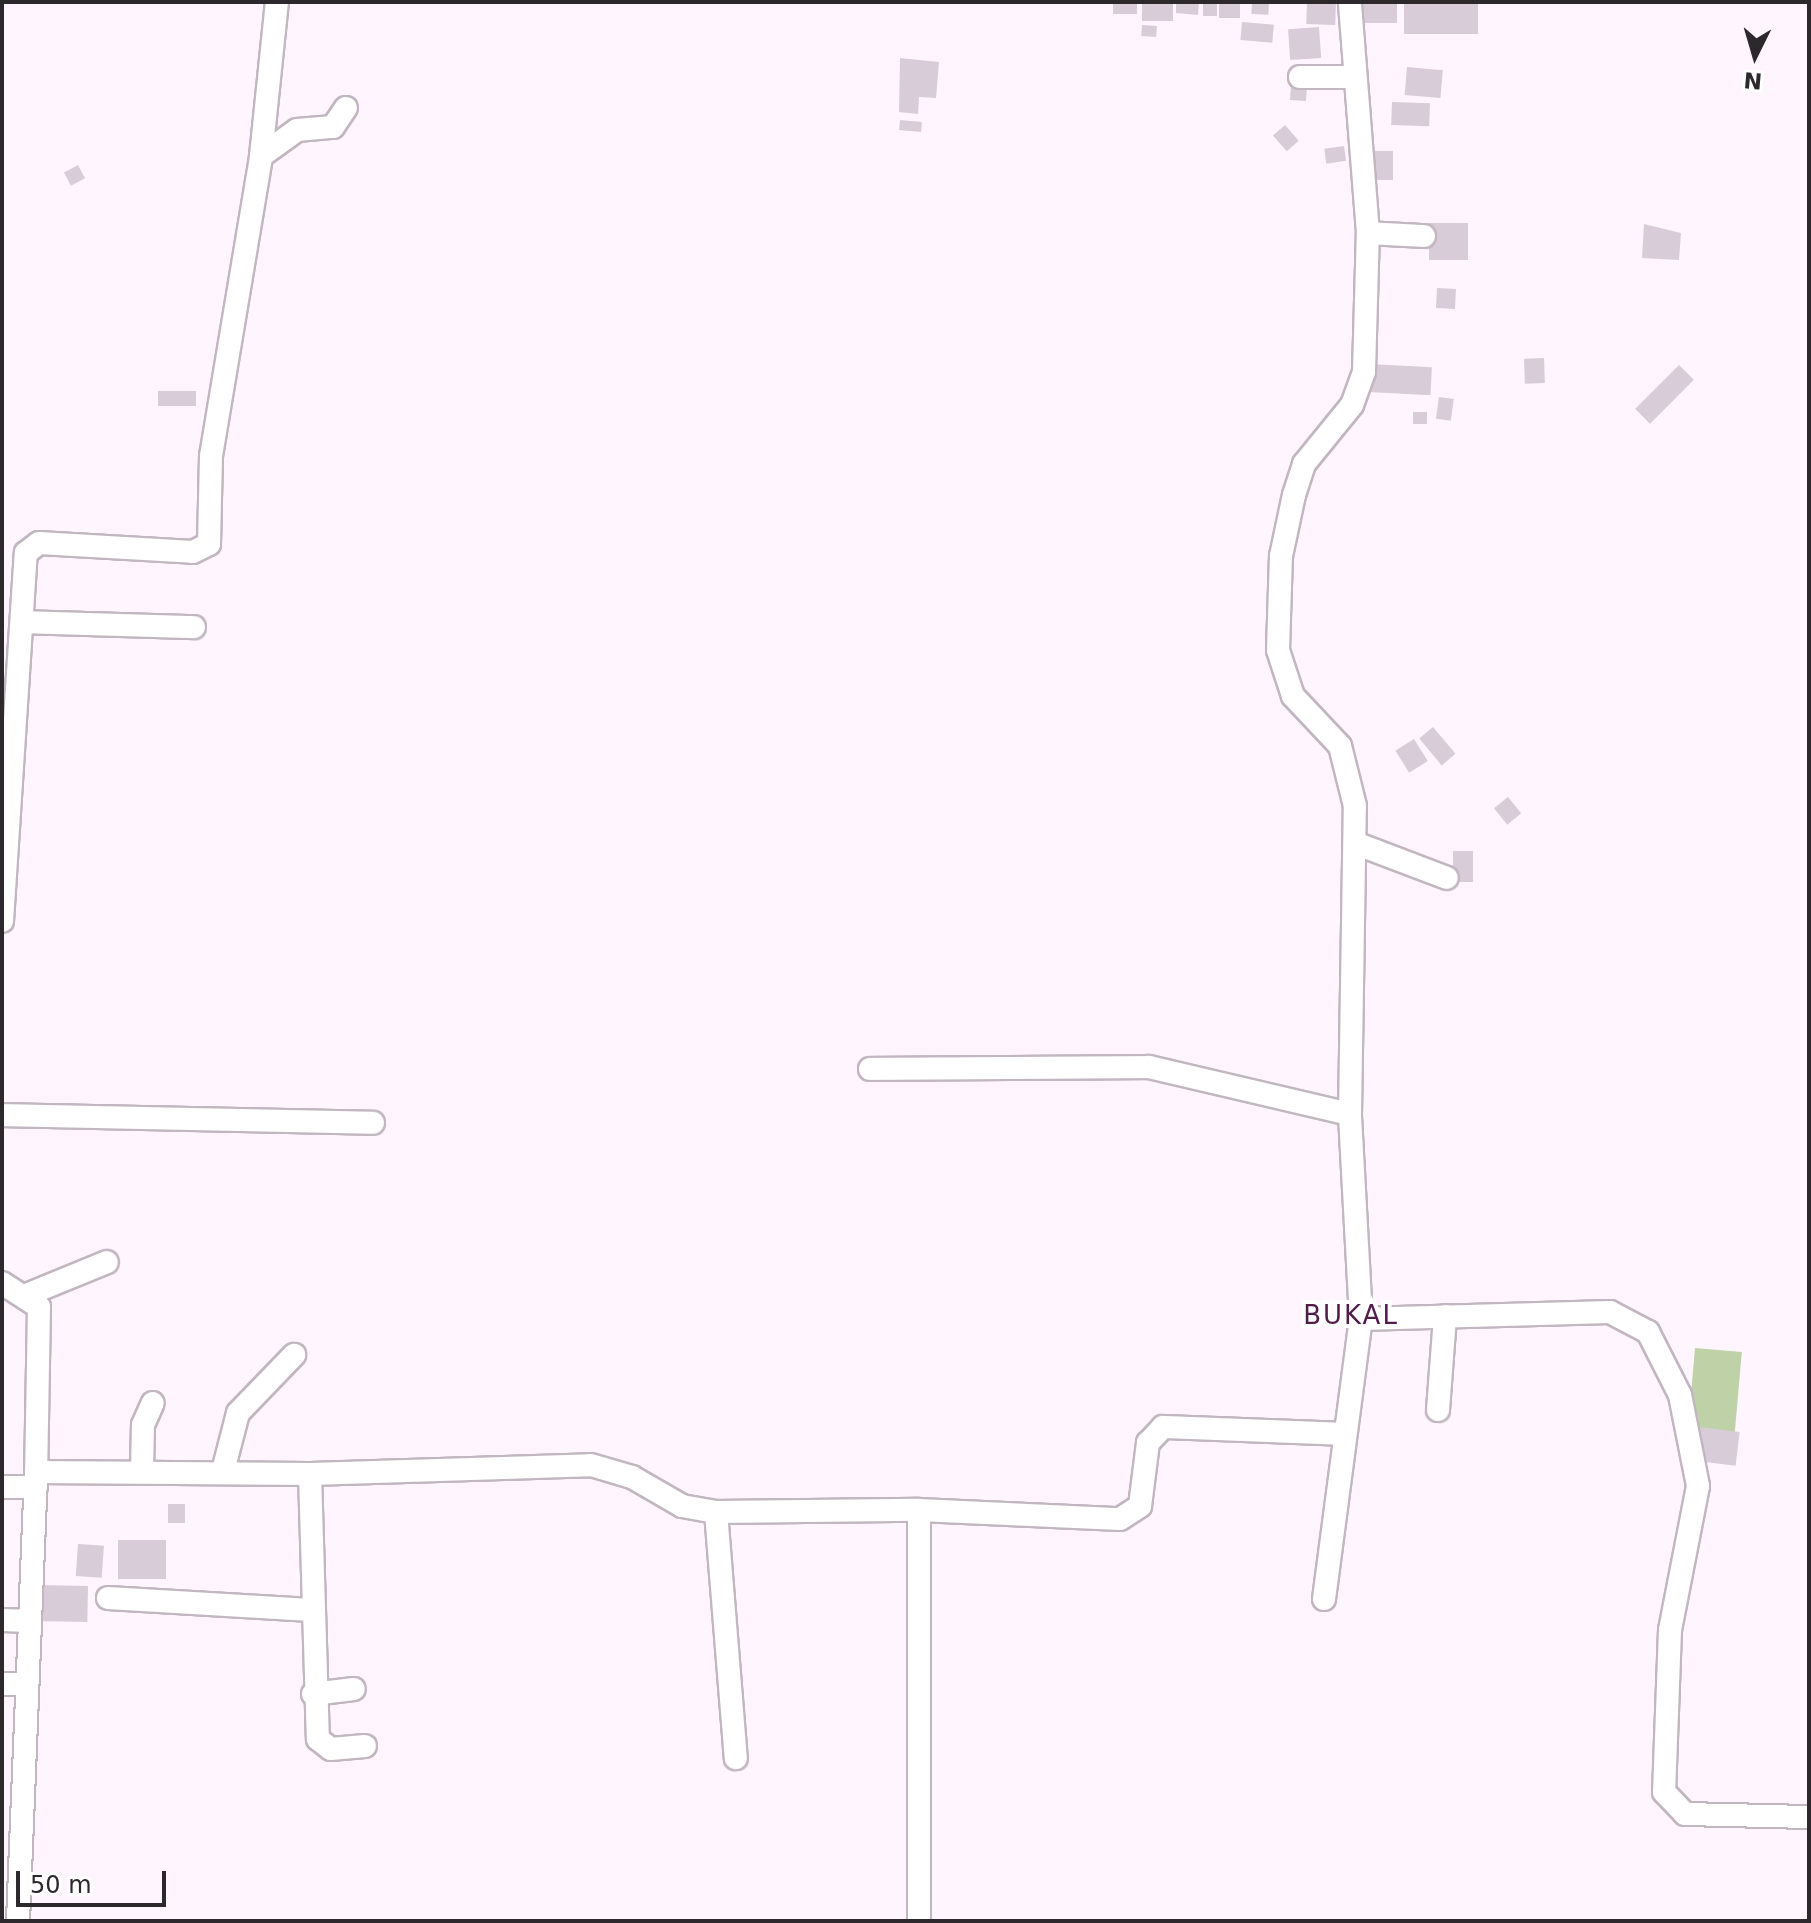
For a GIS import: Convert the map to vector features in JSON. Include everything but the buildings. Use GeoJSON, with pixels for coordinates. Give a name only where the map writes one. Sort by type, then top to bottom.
{"type":"FeatureCollection","features":[{"type":"Feature","properties":{"kind":"street"},"geometry":{"type":"LineString","coordinates":[[2,921],[9,710],[22,622],[26,553],[32,545],[201,552],[209,544],[211,456],[261,156],[277,2]]}},
{"type":"Feature","properties":{"kind":"street"},"geometry":{"type":"LineString","coordinates":[[1324,1599],[1342,1434],[1361,1319],[1350,1114],[1355,843],[1349,768],[1340,746],[1283,680],[1278,650],[1281,556],[1301,474],[1362,389],[1368,233],[1353,77],[1350,2]]}},
{"type":"Feature","properties":{"kind":"street"},"geometry":{"type":"LineString","coordinates":[[1300,77],[1353,77]]}},
{"type":"Feature","properties":{"kind":"street"},"geometry":{"type":"LineString","coordinates":[[261,156],[297,130],[333,127],[346,108]]}},
{"type":"Feature","properties":{"kind":"street"},"geometry":{"type":"LineString","coordinates":[[1368,233],[1424,236]]}},
{"type":"Feature","properties":{"kind":"street"},"geometry":{"type":"LineString","coordinates":[[22,622],[194,627]]}},
{"type":"Feature","properties":{"kind":"street"},"geometry":{"type":"LineString","coordinates":[[1355,843],[1447,878]]}},
{"type":"Feature","properties":{"kind":"street"},"geometry":{"type":"LineString","coordinates":[[870,1069],[1149,1067],[1350,1114]]}},
{"type":"Feature","properties":{"kind":"street"},"geometry":{"type":"LineString","coordinates":[[2,1115],[373,1123]]}},
{"type":"Feature","properties":{"kind":"street"},"geometry":{"type":"LineString","coordinates":[[29,1294],[107,1262]]}},
{"type":"Feature","properties":{"kind":"street"},"geometry":{"type":"LineString","coordinates":[[2,1283],[29,1294],[40,1314],[18,1921]]}},
{"type":"Feature","properties":{"kind":"street"},"geometry":{"type":"LineString","coordinates":[[1361,1319],[1610,1312],[1648,1332],[1680,1395],[1698,1486],[1670,1630],[1664,1792],[1685,1814],[1809,1817]]}},
{"type":"Feature","properties":{"kind":"street"},"geometry":{"type":"LineString","coordinates":[[1438,1410],[1445,1316]]}},
{"type":"Feature","properties":{"kind":"street"},"geometry":{"type":"LineString","coordinates":[[223,1471],[238,1413],[294,1355]]}},
{"type":"Feature","properties":{"kind":"street"},"geometry":{"type":"LineString","coordinates":[[142,1471],[143,1425],[153,1403]]}},
{"type":"Feature","properties":{"kind":"street"},"geometry":{"type":"LineString","coordinates":[[2,1487],[36,1479],[142,1471],[310,1474],[591,1465],[632,1477],[682,1506],[716,1512],[919,1510],[1120,1519],[1140,1506],[1148,1443],[1163,1427],[1342,1434]]}},
{"type":"Feature","properties":{"kind":"street"},"geometry":{"type":"LineString","coordinates":[[310,1474],[313,1694],[320,1744],[365,1746]]}},
{"type":"Feature","properties":{"kind":"street"},"geometry":{"type":"LineString","coordinates":[[919,1510],[919,1921]]}},
{"type":"Feature","properties":{"kind":"street"},"geometry":{"type":"LineString","coordinates":[[716,1512],[736,1758]]}},
{"type":"Feature","properties":{"kind":"street"},"geometry":{"type":"LineString","coordinates":[[108,1598],[311,1610]]}},
{"type":"Feature","properties":{"kind":"street"},"geometry":{"type":"LineString","coordinates":[[2,1620],[30,1621]]}},
{"type":"Feature","properties":{"kind":"street"},"geometry":{"type":"LineString","coordinates":[[2,1684],[27,1684]]}},
{"type":"Feature","properties":{"kind":"street"},"geometry":{"type":"LineString","coordinates":[[313,1694],[354,1689]]}},
{"type":"Feature","properties":{"kind":"green space"},"geometry":{"type":"Polygon","coordinates":[[[1695,1348],[1742,1352],[1735,1433],[1688,1429],[1695,1348]]]}},
{"type":"Feature","properties":{"kind":"district","name":"BUKAL"},"geometry":{"type":"Point","coordinates":[1351,1316]}}]}
